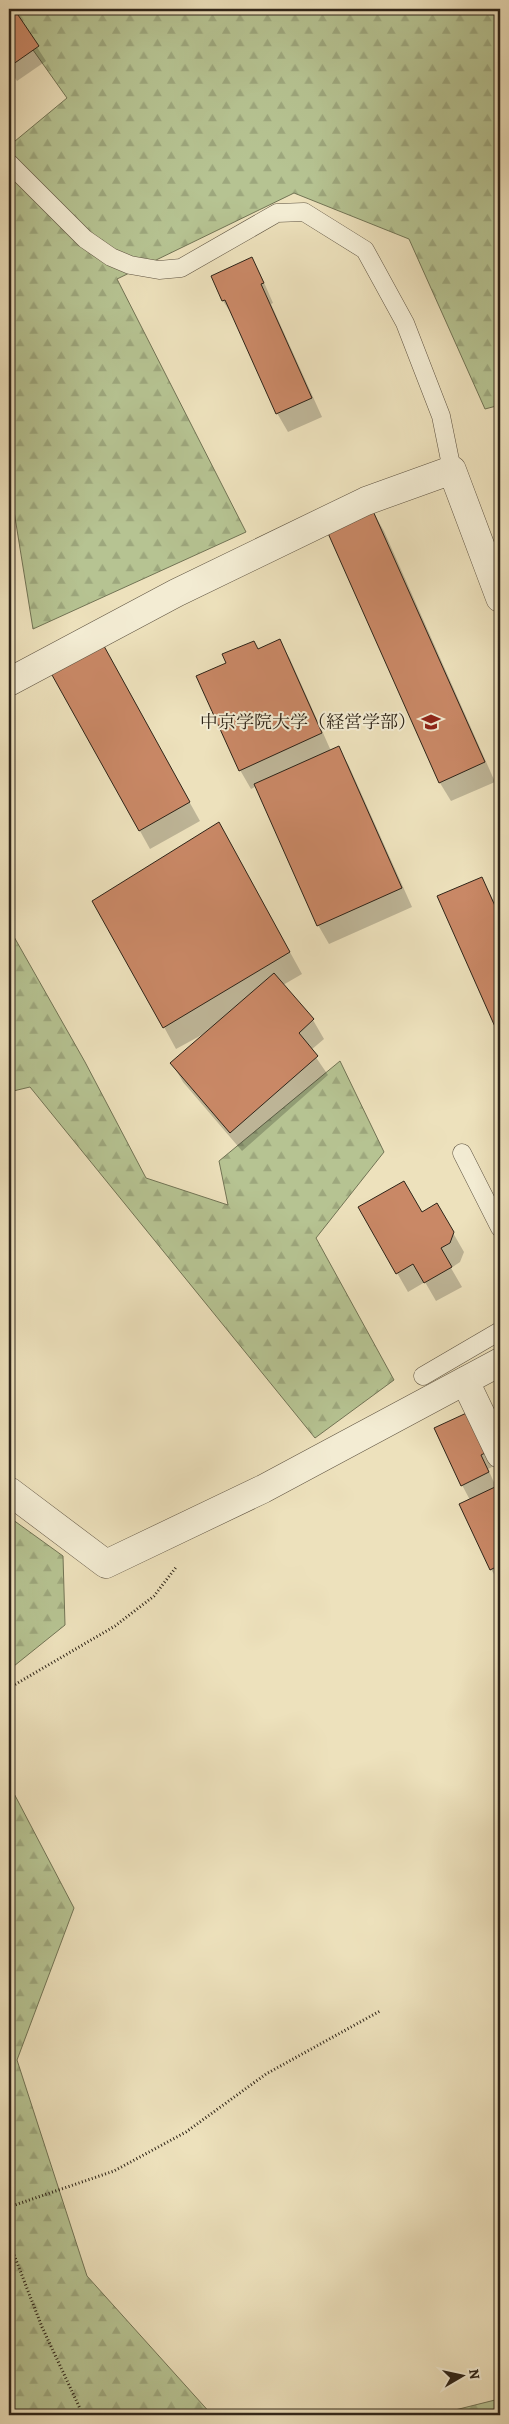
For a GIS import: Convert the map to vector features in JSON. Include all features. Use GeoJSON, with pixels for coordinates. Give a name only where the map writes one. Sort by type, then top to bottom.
{"type":"FeatureCollection","features":[{"type":"Feature","properties":{"kind":"street"},"geometry":{"type":"LineString","coordinates":[[9,682],[176,593],[366,501],[452,470],[500,598]]}},
{"type":"Feature","properties":{"kind":"street"},"geometry":{"type":"LineString","coordinates":[[9,1491],[106,1564],[263,1489],[500,1362]]}},
{"type":"Feature","properties":{"kind":"street"},"geometry":{"type":"LineString","coordinates":[[465,1381],[500,1454]]}},
{"type":"Feature","properties":{"kind":"lane"},"geometry":{"type":"LineString","coordinates":[[9,163],[85,240],[111,257],[130,265],[159,270],[181,268],[278,213],[304,212],[365,250],[405,323],[441,416],[452,470]]}},
{"type":"Feature","properties":{"kind":"lane"},"geometry":{"type":"LineString","coordinates":[[462,1153],[500,1228]]}},
{"type":"Feature","properties":{"kind":"lane"},"geometry":{"type":"LineString","coordinates":[[423,1376],[500,1331]]}},
{"type":"Feature","properties":{"kind":"path"},"geometry":{"type":"LineString","coordinates":[[9,1688],[114,1626],[154,1596],[192,1546],[196,1521]]}},
{"type":"Feature","properties":{"kind":"path"},"geometry":{"type":"LineString","coordinates":[[9,2207],[114,2171],[186,2132],[266,2074],[380,2011]]}},
{"type":"Feature","properties":{"kind":"path"},"geometry":{"type":"LineString","coordinates":[[9,2242],[42,2327],[84,2415]]}},
{"type":"Feature","properties":{"kind":"green space"},"geometry":{"type":"Polygon","coordinates":[[[9,9],[500,9],[500,405],[485,409],[409,239],[294,193],[117,279],[246,532],[33,629],[9,480],[9,146],[67,98],[9,16],[9,9]]]}},
{"type":"Feature","properties":{"kind":"green space"},"geometry":{"type":"Polygon","coordinates":[[[9,928],[85,1062],[146,1178],[228,1205],[219,1161],[340,1061],[384,1152],[316,1238],[394,1380],[315,1438],[30,1087],[9,1092],[9,928]]]}},
{"type":"Feature","properties":{"kind":"green space"},"geometry":{"type":"Polygon","coordinates":[[[9,1517],[63,1556],[65,1625],[9,1670],[9,1517]]]}},
{"type":"Feature","properties":{"kind":"green space"},"geometry":{"type":"Polygon","coordinates":[[[9,1784],[74,1908],[17,2060],[87,2276],[212,2415],[9,2415],[9,1784]]]}},
{"type":"Feature","properties":{"kind":"green space"},"geometry":{"type":"Polygon","coordinates":[[[500,2392],[500,2415],[435,2415],[495,2400],[500,2392]]]}},
{"type":"Feature","properties":{"kind":"building"},"geometry":{"type":"Polygon","coordinates":[[[9,9],[14,9],[39,46],[9,67],[9,9]]]}},
{"type":"Feature","properties":{"kind":"building"},"geometry":{"type":"Polygon","coordinates":[[[252,257],[264,283],[261,284],[312,398],[276,414],[225,300],[222,301],[211,276],[252,257]]]}},
{"type":"Feature","properties":{"kind":"building"},"geometry":{"type":"Polygon","coordinates":[[[373,511],[485,762],[439,783],[327,531],[373,511]]]}},
{"type":"Feature","properties":{"kind":"building"},"geometry":{"type":"Polygon","coordinates":[[[99,637],[190,802],[139,831],[47,666],[99,637]]]}},
{"type":"Feature","properties":{"kind":"building"},"geometry":{"type":"Polygon","coordinates":[[[280,639],[322,733],[239,771],[196,676],[226,663],[222,654],[254,641],[258,649],[280,639]]]}},
{"type":"Feature","properties":{"kind":"building"},"geometry":{"type":"Polygon","coordinates":[[[339,746],[402,888],[317,926],[254,784],[339,746]]]}},
{"type":"Feature","properties":{"kind":"building"},"geometry":{"type":"Polygon","coordinates":[[[219,822],[290,952],[163,1028],[92,901],[219,822]]]}},
{"type":"Feature","properties":{"kind":"building"},"geometry":{"type":"Polygon","coordinates":[[[482,877],[500,917],[500,1038],[437,896],[482,877]]]}},
{"type":"Feature","properties":{"kind":"building"},"geometry":{"type":"Polygon","coordinates":[[[274,973],[314,1019],[299,1033],[318,1056],[230,1133],[170,1063],[274,973]]]}},
{"type":"Feature","properties":{"kind":"building"},"geometry":{"type":"Polygon","coordinates":[[[404,1181],[422,1212],[437,1203],[454,1232],[450,1243],[441,1248],[452,1267],[424,1283],[413,1264],[396,1274],[358,1207],[404,1181]]]}},
{"type":"Feature","properties":{"kind":"building"},"geometry":{"type":"Polygon","coordinates":[[[473,1410],[491,1450],[481,1455],[489,1472],[461,1486],[434,1428],[473,1410]]]}},
{"type":"Feature","properties":{"kind":"building"},"geometry":{"type":"Polygon","coordinates":[[[495,1487],[500,1498],[500,1565],[490,1570],[459,1504],[495,1487]]]}},
{"type":"Feature","properties":{"kind":"place","name":"中京学院大学（経営学部）"},"geometry":{"type":"Point","coordinates":[431,722]}}]}
